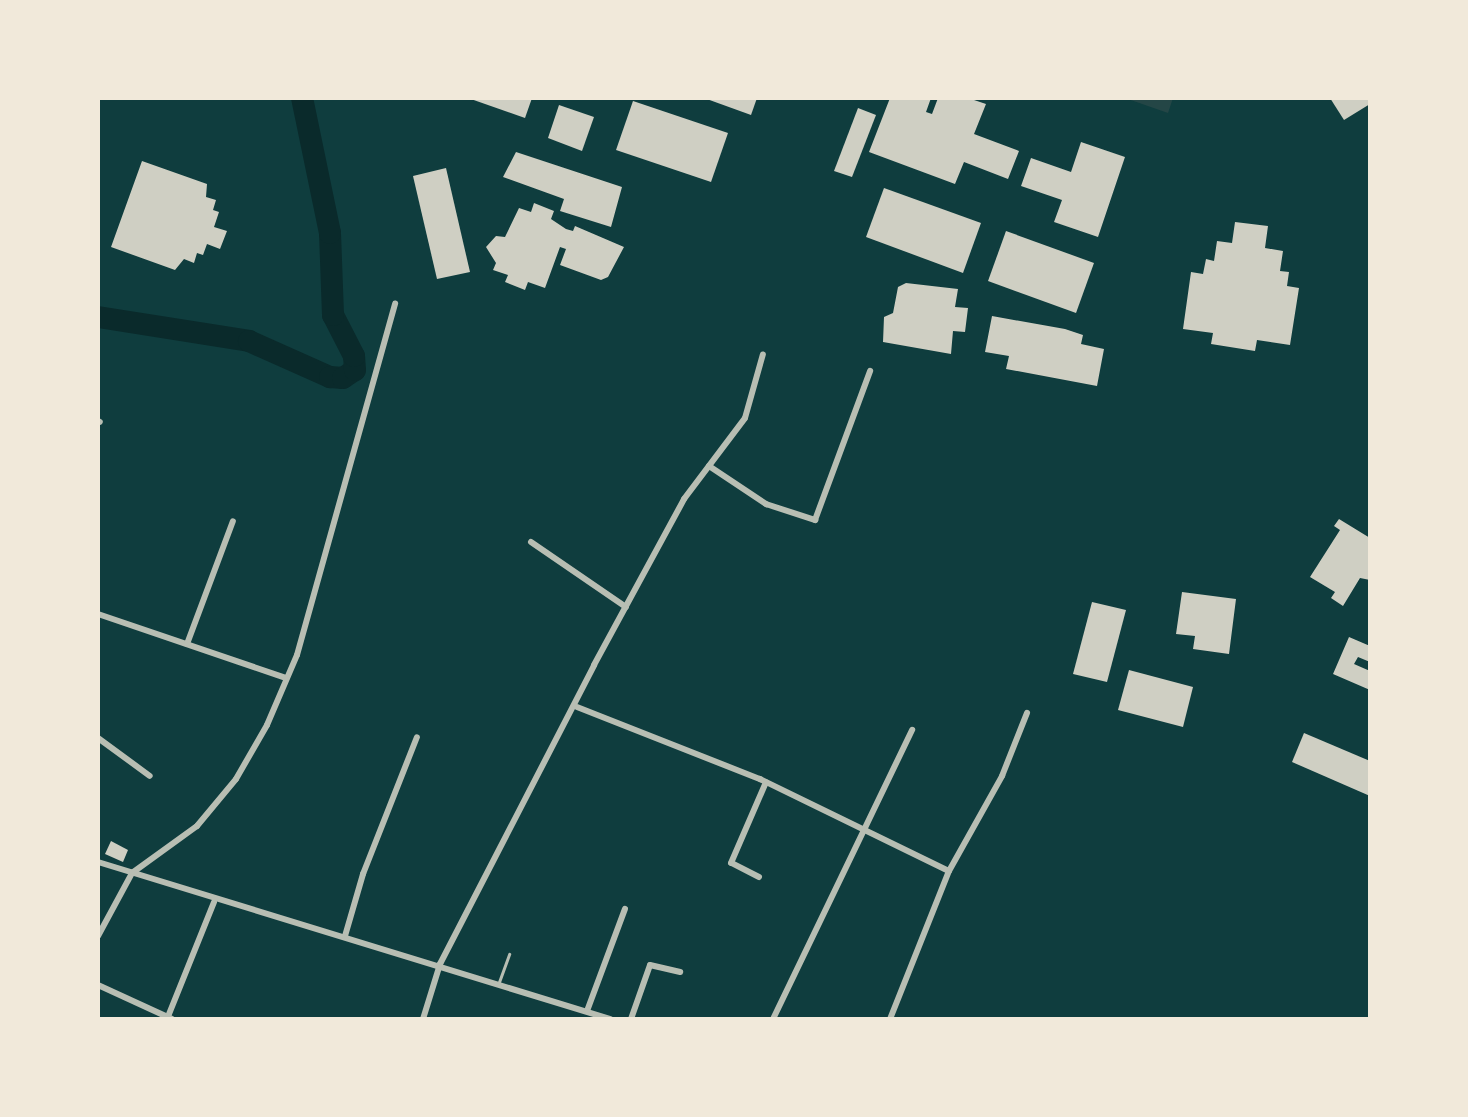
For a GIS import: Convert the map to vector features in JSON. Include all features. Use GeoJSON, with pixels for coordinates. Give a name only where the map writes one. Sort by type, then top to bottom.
{"type":"FeatureCollection","features":[{"type":"Feature","properties":{"kind":"street"},"geometry":{"type":"LineString","coordinates":[[98,936],[132,873],[197,826],[236,779],[286,678],[331,541],[395,303]]}},
{"type":"Feature","properties":{"kind":"street"},"geometry":{"type":"LineString","coordinates":[[423,1019],[440,964],[577,707],[626,607],[684,499],[745,418],[763,354]]}},
{"type":"Feature","properties":{"kind":"street"},"geometry":{"type":"LineString","coordinates":[[709,466],[766,504],[815,520],[870,371]]}},
{"type":"Feature","properties":{"kind":"street"},"geometry":{"type":"LineString","coordinates":[[187,644],[233,521]]}},
{"type":"Feature","properties":{"kind":"street"},"geometry":{"type":"LineString","coordinates":[[531,542],[626,607]]}},
{"type":"Feature","properties":{"kind":"street"},"geometry":{"type":"LineString","coordinates":[[98,614],[286,678]]}},
{"type":"Feature","properties":{"kind":"street"},"geometry":{"type":"LineString","coordinates":[[577,707],[766,782],[949,871]]}},
{"type":"Feature","properties":{"kind":"street"},"geometry":{"type":"LineString","coordinates":[[890,1019],[949,871],[1002,776],[1027,713]]}},
{"type":"Feature","properties":{"kind":"street"},"geometry":{"type":"LineString","coordinates":[[773,1019],[912,730]]}},
{"type":"Feature","properties":{"kind":"street"},"geometry":{"type":"LineString","coordinates":[[345,936],[363,874],[417,737]]}},
{"type":"Feature","properties":{"kind":"street"},"geometry":{"type":"LineString","coordinates":[[98,738],[150,776]]}},
{"type":"Feature","properties":{"kind":"street"},"geometry":{"type":"LineString","coordinates":[[759,877],[731,863],[766,782]]}},
{"type":"Feature","properties":{"kind":"street"},"geometry":{"type":"LineString","coordinates":[[98,862],[214,902],[440,964],[610,1019]]}},
{"type":"Feature","properties":{"kind":"street"},"geometry":{"type":"LineString","coordinates":[[98,985],[169,1018],[214,902]]}},
{"type":"Feature","properties":{"kind":"street"},"geometry":{"type":"LineString","coordinates":[[587,1011],[625,909]]}},
{"type":"Feature","properties":{"kind":"street"},"geometry":{"type":"LineString","coordinates":[[631,1019],[650,965],[680,972]]}},
{"type":"Feature","properties":{"kind":"lane"},"geometry":{"type":"LineString","coordinates":[[499,982],[509,954]]}},
{"type":"Feature","properties":{"kind":"shaded area"},"geometry":{"type":"Polygon","coordinates":[[[1125,98],[1173,98],[1168,113],[1125,98]]]}},
{"type":"Feature","properties":{"kind":"building"},"geometry":{"type":"Polygon","coordinates":[[[468,98],[532,98],[525,118],[468,98]]]}},
{"type":"Feature","properties":{"kind":"building"},"geometry":{"type":"Polygon","coordinates":[[[704,98],[757,98],[751,115],[704,98]]]}},
{"type":"Feature","properties":{"kind":"building"},"geometry":{"type":"Polygon","coordinates":[[[890,98],[931,98],[926,112],[932,114],[938,98],[968,98],[986,104],[974,134],[1019,151],[1008,179],[964,162],[955,184],[869,152],[890,98]]]}},
{"type":"Feature","properties":{"kind":"building"},"geometry":{"type":"Polygon","coordinates":[[[1330,98],[1370,98],[1370,104],[1344,120],[1330,98]]]}},
{"type":"Feature","properties":{"kind":"building"},"geometry":{"type":"Polygon","coordinates":[[[633,101],[728,133],[711,182],[616,150],[633,101]]]}},
{"type":"Feature","properties":{"kind":"building"},"geometry":{"type":"Polygon","coordinates":[[[559,105],[594,117],[582,151],[548,138],[559,105]]]}},
{"type":"Feature","properties":{"kind":"building"},"geometry":{"type":"Polygon","coordinates":[[[858,108],[876,115],[852,177],[834,171],[858,108]]]}},
{"type":"Feature","properties":{"kind":"building"},"geometry":{"type":"Polygon","coordinates":[[[1081,142],[1125,157],[1098,237],[1054,222],[1062,200],[1021,186],[1031,158],[1071,172],[1081,142]]]}},
{"type":"Feature","properties":{"kind":"building"},"geometry":{"type":"Polygon","coordinates":[[[516,152],[622,187],[611,227],[560,211],[564,199],[503,177],[516,152]]]}},
{"type":"Feature","properties":{"kind":"building"},"geometry":{"type":"Polygon","coordinates":[[[142,161],[207,184],[206,197],[216,200],[213,210],[219,212],[214,227],[227,231],[220,249],[207,244],[203,255],[197,253],[194,263],[184,259],[175,270],[111,247],[142,161]]]}},
{"type":"Feature","properties":{"kind":"building"},"geometry":{"type":"Polygon","coordinates":[[[446,168],[470,272],[437,279],[413,176],[446,168]]]}},
{"type":"Feature","properties":{"kind":"building"},"geometry":{"type":"Polygon","coordinates":[[[884,188],[981,223],[963,273],[866,237],[884,188]]]}},
{"type":"Feature","properties":{"kind":"building"},"geometry":{"type":"Polygon","coordinates":[[[534,203],[554,211],[551,219],[566,229],[573,231],[575,226],[624,247],[608,277],[601,280],[560,265],[566,249],[560,247],[545,288],[528,282],[525,290],[505,282],[508,275],[493,270],[496,263],[486,247],[496,236],[505,237],[519,208],[531,212],[534,203]]]}},
{"type":"Feature","properties":{"kind":"building"},"geometry":{"type":"Polygon","coordinates":[[[1235,222],[1268,226],[1265,248],[1283,251],[1280,271],[1289,272],[1287,286],[1299,288],[1290,345],[1257,340],[1255,351],[1211,344],[1213,333],[1183,329],[1191,272],[1203,274],[1206,259],[1214,261],[1217,241],[1232,243],[1235,222]]]}},
{"type":"Feature","properties":{"kind":"building"},"geometry":{"type":"Polygon","coordinates":[[[1006,231],[1094,263],[1076,313],[988,281],[1006,231]]]}},
{"type":"Feature","properties":{"kind":"building"},"geometry":{"type":"Polygon","coordinates":[[[906,283],[958,289],[955,307],[968,308],[965,332],[953,331],[951,354],[883,342],[884,317],[893,313],[898,287],[906,283]]]}},
{"type":"Feature","properties":{"kind":"building"},"geometry":{"type":"Polygon","coordinates":[[[992,316],[1065,329],[1083,335],[1081,344],[1104,349],[1097,386],[1006,369],[1009,356],[985,352],[992,316]]]}},
{"type":"Feature","properties":{"kind":"building"},"geometry":{"type":"Polygon","coordinates":[[[1339,519],[1370,538],[1370,580],[1360,578],[1343,606],[1331,598],[1335,592],[1310,577],[1340,530],[1334,526],[1339,519]]]}},
{"type":"Feature","properties":{"kind":"building"},"geometry":{"type":"Polygon","coordinates":[[[1182,592],[1236,599],[1229,654],[1193,649],[1195,636],[1176,634],[1182,592]]]}},
{"type":"Feature","properties":{"kind":"building"},"geometry":{"type":"Polygon","coordinates":[[[1092,602],[1126,610],[1107,682],[1073,674],[1092,602]]]}},
{"type":"Feature","properties":{"kind":"building"},"geometry":{"type":"Polygon","coordinates":[[[1349,637],[1370,646],[1370,662],[1358,657],[1354,664],[1370,671],[1370,690],[1333,674],[1349,637]]]}},
{"type":"Feature","properties":{"kind":"building"},"geometry":{"type":"Polygon","coordinates":[[[1129,670],[1193,687],[1183,727],[1118,710],[1129,670]]]}},
{"type":"Feature","properties":{"kind":"building"},"geometry":{"type":"Polygon","coordinates":[[[1304,733],[1370,761],[1370,796],[1292,762],[1304,733]]]}},
{"type":"Feature","properties":{"kind":"building"},"geometry":{"type":"Polygon","coordinates":[[[111,841],[128,850],[123,862],[105,854],[111,841]]]}},
{"type":"Feature","properties":{"kind":"waterway"},"geometry":{"type":"LineString","coordinates":[[98,317],[249,341],[330,377],[343,378],[355,370],[354,356],[333,315],[330,233],[302,98]]}}]}
